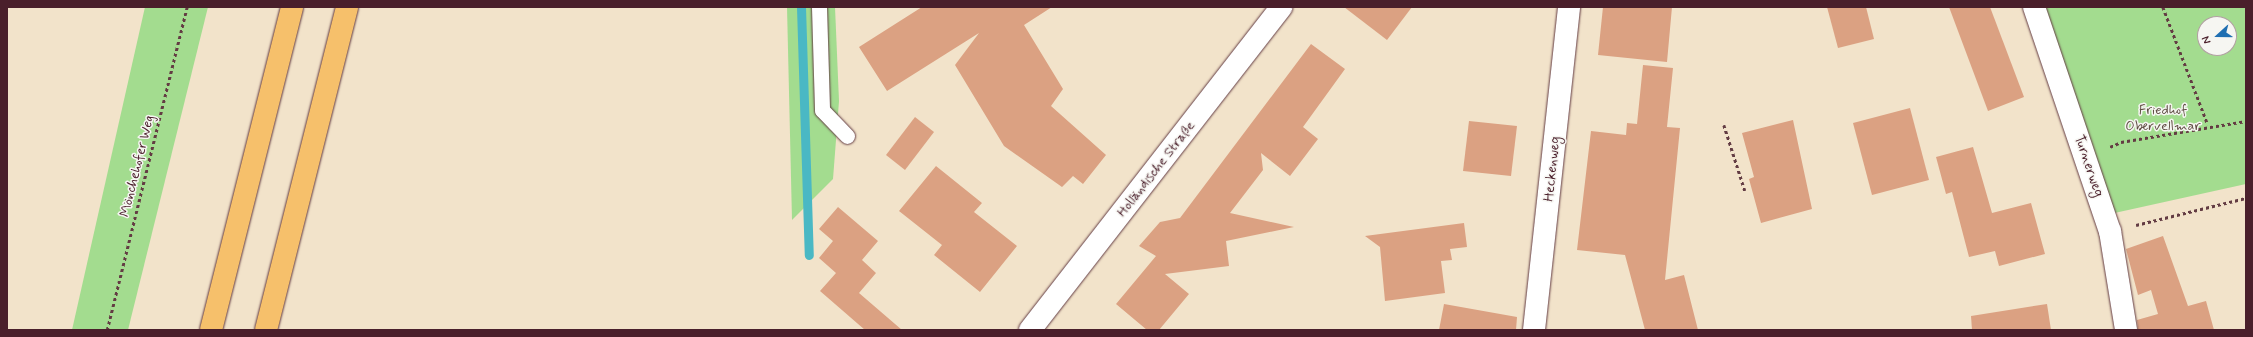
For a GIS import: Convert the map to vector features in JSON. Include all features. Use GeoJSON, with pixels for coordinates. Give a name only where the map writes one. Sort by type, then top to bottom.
{"type":"FeatureCollection","features":[{"type":"Feature","properties":{"kind":"highway"},"geometry":{"type":"LineString","coordinates":[[211,330],[292,7]]}},
{"type":"Feature","properties":{"kind":"highway"},"geometry":{"type":"LineString","coordinates":[[266,330],[347,7]]}},
{"type":"Feature","properties":{"kind":"street","name":"Holländische Straße"},"geometry":{"type":"LineString","coordinates":[[1030,330],[1281,7]]}},
{"type":"Feature","properties":{"kind":"street","name":"Heckenweg"},"geometry":{"type":"LineString","coordinates":[[1534,330],[1569,7]]}},
{"type":"Feature","properties":{"kind":"street","name":"Turnerweg"},"geometry":{"type":"LineString","coordinates":[[2034,7],[2110,231],[2126,330]]}},
{"type":"Feature","properties":{"kind":"lane"},"geometry":{"type":"LineString","coordinates":[[819,7],[822,110],[847,136]]}},
{"type":"Feature","properties":{"kind":"path","name":"Mönchehofer Weg"},"geometry":{"type":"LineString","coordinates":[[107,330],[187,7]]}},
{"type":"Feature","properties":{"kind":"path"},"geometry":{"type":"LineString","coordinates":[[2163,7],[2208,125]]}},
{"type":"Feature","properties":{"kind":"path"},"geometry":{"type":"LineString","coordinates":[[2086,158],[2121,142],[2208,125],[2246,121]]}},
{"type":"Feature","properties":{"kind":"path"},"geometry":{"type":"LineString","coordinates":[[1724,125],[1745,191]]}},
{"type":"Feature","properties":{"kind":"path"},"geometry":{"type":"LineString","coordinates":[[2110,231],[2246,198]]}},
{"type":"Feature","properties":{"kind":"green space"},"geometry":{"type":"Polygon","coordinates":[[[145,7],[208,7],[128,330],[72,330],[145,7]]]}},
{"type":"Feature","properties":{"kind":"green space"},"geometry":{"type":"Polygon","coordinates":[[[787,7],[835,7],[839,101],[833,179],[792,220],[787,7]]]}},
{"type":"Feature","properties":{"kind":"green space","name":"Friedhof Obervellmar"},"geometry":{"type":"Polygon","coordinates":[[[2039,7],[2246,7],[2246,184],[2110,214],[2039,7]]]}},
{"type":"Feature","properties":{"kind":"building"},"geometry":{"type":"Polygon","coordinates":[[[922,7],[1052,7],[1024,25],[1063,89],[1051,106],[1106,155],[1083,184],[1073,176],[1062,187],[1004,146],[955,65],[979,33],[887,91],[859,47],[922,7]]]}},
{"type":"Feature","properties":{"kind":"building"},"geometry":{"type":"Polygon","coordinates":[[[1344,7],[1412,7],[1387,40],[1344,7]]]}},
{"type":"Feature","properties":{"kind":"building"},"geometry":{"type":"Polygon","coordinates":[[[1603,7],[1672,7],[1667,62],[1598,55],[1603,7]]]}},
{"type":"Feature","properties":{"kind":"building"},"geometry":{"type":"Polygon","coordinates":[[[1827,7],[1866,7],[1874,39],[1838,48],[1827,7]]]}},
{"type":"Feature","properties":{"kind":"building"},"geometry":{"type":"Polygon","coordinates":[[[1949,7],[1990,7],[2024,97],[1988,111],[1949,7]]]}},
{"type":"Feature","properties":{"kind":"building"},"geometry":{"type":"Polygon","coordinates":[[[1311,44],[1345,69],[1303,127],[1318,139],[1290,176],[1261,153],[1263,170],[1230,213],[1294,227],[1226,241],[1229,266],[1165,274],[1189,294],[1159,330],[1147,330],[1116,304],[1156,256],[1139,246],[1160,222],[1180,218],[1311,44]]]}},
{"type":"Feature","properties":{"kind":"building"},"geometry":{"type":"Polygon","coordinates":[[[1643,65],[1673,68],[1667,127],[1680,128],[1665,280],[1684,275],[1698,330],[1645,330],[1625,255],[1577,250],[1591,131],[1626,135],[1627,123],[1637,124],[1643,65]]]}},
{"type":"Feature","properties":{"kind":"building"},"geometry":{"type":"Polygon","coordinates":[[[1910,108],[1929,180],[1872,195],[1853,123],[1910,108]]]}},
{"type":"Feature","properties":{"kind":"building"},"geometry":{"type":"Polygon","coordinates":[[[915,117],[934,132],[905,170],[886,155],[915,117]]]}},
{"type":"Feature","properties":{"kind":"building"},"geometry":{"type":"Polygon","coordinates":[[[1793,120],[1812,209],[1761,223],[1749,179],[1754,177],[1742,133],[1793,120]]]}},
{"type":"Feature","properties":{"kind":"building"},"geometry":{"type":"Polygon","coordinates":[[[1469,121],[1517,126],[1511,176],[1463,171],[1469,121]]]}},
{"type":"Feature","properties":{"kind":"building"},"geometry":{"type":"Polygon","coordinates":[[[1973,147],[1992,213],[2031,203],[2045,254],[1999,266],[1995,251],[1969,257],[1952,192],[1946,194],[1936,157],[1973,147]]]}},
{"type":"Feature","properties":{"kind":"building"},"geometry":{"type":"Polygon","coordinates":[[[936,166],[982,203],[974,212],[1017,246],[980,292],[934,255],[942,245],[899,211],[936,166]]]}},
{"type":"Feature","properties":{"kind":"building"},"geometry":{"type":"Polygon","coordinates":[[[838,207],[878,241],[862,260],[876,273],[859,293],[902,330],[865,330],[820,291],[836,273],[819,258],[833,241],[819,229],[838,207]]]}},
{"type":"Feature","properties":{"kind":"building"},"geometry":{"type":"Polygon","coordinates":[[[1464,223],[1467,247],[1450,249],[1452,260],[1441,261],[1445,293],[1385,301],[1380,247],[1365,236],[1464,223]]]}},
{"type":"Feature","properties":{"kind":"building"},"geometry":{"type":"Polygon","coordinates":[[[2163,236],[2188,306],[2206,301],[2214,330],[2138,330],[2137,320],[2158,314],[2151,290],[2138,295],[2126,249],[2163,236]]]}},
{"type":"Feature","properties":{"kind":"building"},"geometry":{"type":"Polygon","coordinates":[[[1444,304],[1517,317],[1516,330],[1439,330],[1444,304]]]}},
{"type":"Feature","properties":{"kind":"building"},"geometry":{"type":"Polygon","coordinates":[[[2047,304],[2051,330],[1972,330],[1971,316],[2047,304]]]}},
{"type":"Feature","properties":{"kind":"waterway"},"geometry":{"type":"LineString","coordinates":[[801,7],[809,255]]}}]}
